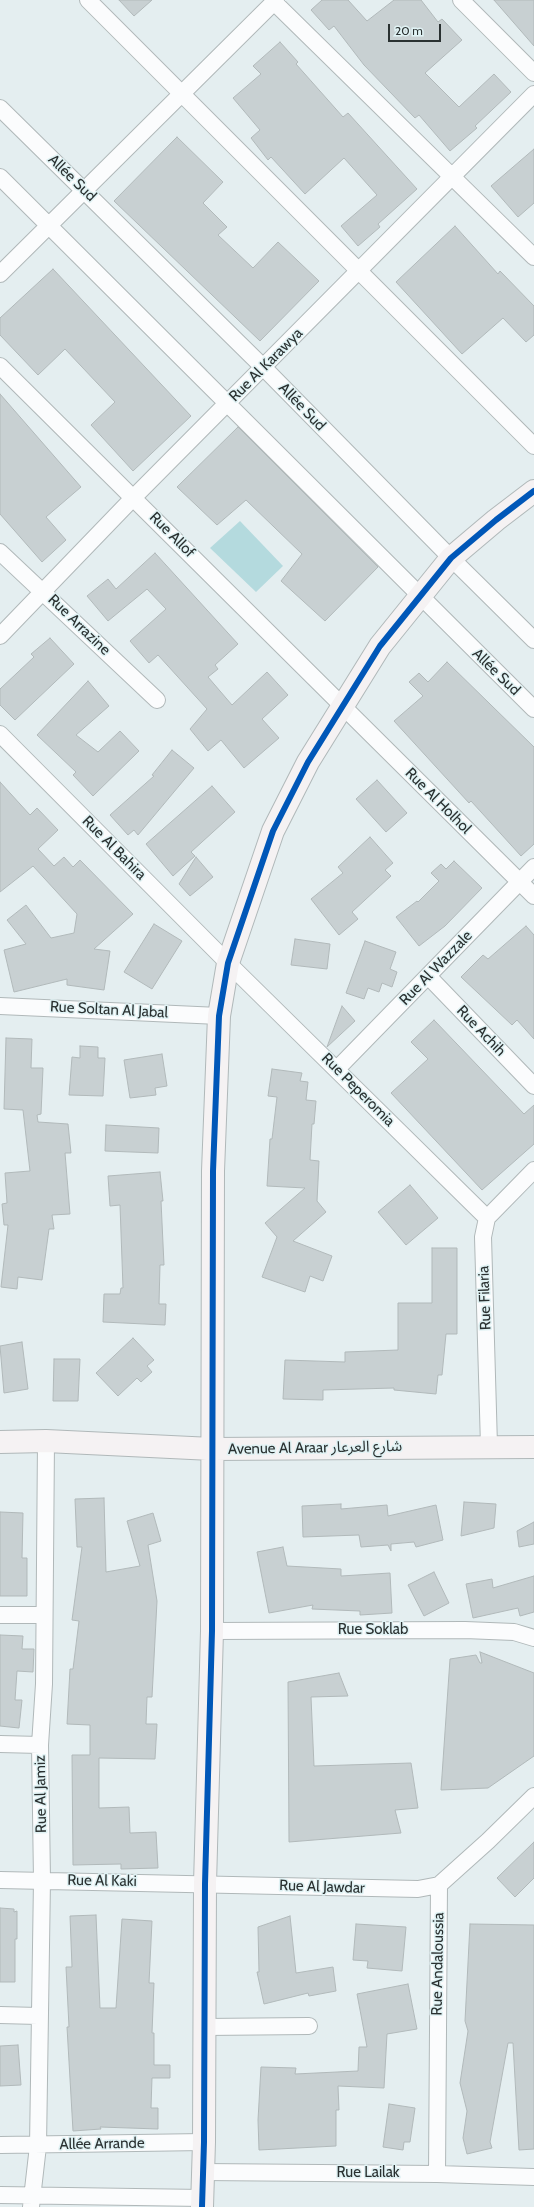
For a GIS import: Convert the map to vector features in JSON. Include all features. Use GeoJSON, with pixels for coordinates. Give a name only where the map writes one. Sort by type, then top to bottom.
{"type":"FeatureCollection","features":[{"type":"Feature","properties":{"kind":"street"},"geometry":{"type":"LineString","coordinates":[[88,0],[534,446]]}},
{"type":"Feature","properties":{"kind":"street"},"geometry":{"type":"LineString","coordinates":[[462,0],[534,73]]}},
{"type":"Feature","properties":{"kind":"street"},"geometry":{"type":"LineString","coordinates":[[0,274],[275,1],[534,256]]}},
{"type":"Feature","properties":{"kind":"street","name":"Rue Al Karawya"},"geometry":{"type":"LineString","coordinates":[[0,636],[134,497],[360,272],[534,94]]}},
{"type":"Feature","properties":{"kind":"street","name":"Allée Sud"},"geometry":{"type":"LineString","coordinates":[[0,108],[84,189],[264,368],[534,640]]}},
{"type":"Feature","properties":{"kind":"street","name":"Allée Sud"},"geometry":{"type":"LineString","coordinates":[[0,177],[534,708]]}},
{"type":"Feature","properties":{"kind":"street","name":"Rue Allof"},"geometry":{"type":"LineString","coordinates":[[0,366],[134,497],[342,706]]}},
{"type":"Feature","properties":{"kind":"street"},"geometry":{"type":"LineString","coordinates":[[0,2195],[31,2201],[202,2202],[204,2142],[205,1884],[212,1631],[213,1171],[219,1016],[228,963],[273,831],[308,762],[380,646],[451,558],[496,520],[534,491]]}},
{"type":"Feature","properties":{"kind":"street","name":"Rue Arrazine"},"geometry":{"type":"LineString","coordinates":[[0,552],[157,700]]}},
{"type":"Feature","properties":{"kind":"street","name":"Rue Al Holhol"},"geometry":{"type":"LineString","coordinates":[[342,706],[534,896]]}},
{"type":"Feature","properties":{"kind":"street","name":"Rue Al Bahira"},"geometry":{"type":"LineString","coordinates":[[0,734],[228,963]]}},
{"type":"Feature","properties":{"kind":"street","name":"Rue Al Wazzale"},"geometry":{"type":"LineString","coordinates":[[337,1069],[534,867]]}},
{"type":"Feature","properties":{"kind":"street","name":"Rue Peperomia"},"geometry":{"type":"LineString","coordinates":[[228,963],[487,1218]]}},
{"type":"Feature","properties":{"kind":"street","name":"Rue Achih"},"geometry":{"type":"LineString","coordinates":[[428,976],[534,1086]]}},
{"type":"Feature","properties":{"kind":"street","name":"Rue Soltan Al Jabal"},"geometry":{"type":"LineString","coordinates":[[0,1006],[219,1016]]}},
{"type":"Feature","properties":{"kind":"street"},"geometry":{"type":"LineString","coordinates":[[487,1218],[534,1170]]}},
{"type":"Feature","properties":{"kind":"street","name":"Rue Filaria"},"geometry":{"type":"LineString","coordinates":[[487,1218],[483,1237],[489,1446]]}},
{"type":"Feature","properties":{"kind":"street","name":"Avenue Al Araar شارع العرعار"},"geometry":{"type":"LineString","coordinates":[[0,1442],[46,1441],[212,1449],[489,1446],[534,1447]]}},
{"type":"Feature","properties":{"kind":"street","name":"Rue Al Jamiz"},"geometry":{"type":"LineString","coordinates":[[31,2201],[38,2146],[38,2016],[42,1880],[40,1745],[44,1684],[46,1441]]}},
{"type":"Feature","properties":{"kind":"street"},"geometry":{"type":"LineString","coordinates":[[0,1615],[44,1615]]}},
{"type":"Feature","properties":{"kind":"street","name":"Rue Soklab"},"geometry":{"type":"LineString","coordinates":[[212,1631],[465,1630],[514,1632],[534,1638]]}},
{"type":"Feature","properties":{"kind":"street"},"geometry":{"type":"LineString","coordinates":[[0,1744],[40,1745]]}},
{"type":"Feature","properties":{"kind":"street"},"geometry":{"type":"LineString","coordinates":[[439,1885],[488,1841],[534,1796]]}},
{"type":"Feature","properties":{"kind":"street","name":"Rue Al Kaki"},"geometry":{"type":"LineString","coordinates":[[0,1880],[205,1884]]}},
{"type":"Feature","properties":{"kind":"street","name":"Rue Al Jawdar"},"geometry":{"type":"LineString","coordinates":[[205,1884],[418,1890],[439,1885]]}},
{"type":"Feature","properties":{"kind":"street","name":"Rue Andaloussia"},"geometry":{"type":"LineString","coordinates":[[437,2174],[439,1885]]}},
{"type":"Feature","properties":{"kind":"street"},"geometry":{"type":"LineString","coordinates":[[0,2015],[38,2016]]}},
{"type":"Feature","properties":{"kind":"street"},"geometry":{"type":"LineString","coordinates":[[205,2027],[310,2026]]}},
{"type":"Feature","properties":{"kind":"street","name":"Allée Arrande"},"geometry":{"type":"LineString","coordinates":[[0,2146],[204,2142]]}},
{"type":"Feature","properties":{"kind":"street","name":"Rue Lailak"},"geometry":{"type":"LineString","coordinates":[[203,2172],[437,2174],[534,2177]]}},
{"type":"Feature","properties":{"kind":"shaded area"},"geometry":{"type":"Polygon","coordinates":[[[240,521],[283,566],[256,592],[210,548],[240,521]]]}},
{"type":"Feature","properties":{"kind":"building"},"geometry":{"type":"Polygon","coordinates":[[[119,0],[152,0],[134,16],[119,0]]]}},
{"type":"Feature","properties":{"kind":"building"},"geometry":{"type":"Polygon","coordinates":[[[322,0],[348,0],[367,21],[394,0],[421,0],[438,22],[442,19],[462,40],[425,73],[459,107],[494,74],[511,92],[475,126],[477,128],[450,151],[419,115],[415,118],[364,65],[334,26],[329,30],[311,10],[322,0]]]}},
{"type":"Feature","properties":{"kind":"building"},"geometry":{"type":"Polygon","coordinates":[[[494,0],[534,0],[534,46],[494,0]]]}},
{"type":"Feature","properties":{"kind":"building"},"geometry":{"type":"Polygon","coordinates":[[[280,42],[298,62],[296,64],[343,117],[348,113],[417,189],[378,224],[380,227],[358,246],[341,226],[377,195],[344,158],[305,194],[271,157],[268,160],[251,138],[260,130],[233,98],[261,74],[253,66],[280,42]]]}},
{"type":"Feature","properties":{"kind":"building"},"geometry":{"type":"Polygon","coordinates":[[[177,137],[223,182],[203,203],[227,227],[218,235],[253,268],[278,242],[319,281],[260,341],[114,201],[177,137]]]}},
{"type":"Feature","properties":{"kind":"building"},"geometry":{"type":"Polygon","coordinates":[[[534,149],[534,203],[518,217],[491,186],[534,149]]]}},
{"type":"Feature","properties":{"kind":"building"},"geometry":{"type":"Polygon","coordinates":[[[455,226],[498,274],[500,271],[534,306],[534,335],[526,342],[503,318],[462,354],[396,282],[455,226]]]}},
{"type":"Feature","properties":{"kind":"building"},"geometry":{"type":"Polygon","coordinates":[[[53,269],[191,416],[133,471],[91,425],[115,402],[65,349],[38,375],[0,335],[0,318],[53,269]]]}},
{"type":"Feature","properties":{"kind":"building"},"geometry":{"type":"Polygon","coordinates":[[[0,394],[81,487],[46,517],[66,540],[42,562],[0,514],[0,394]]]}},
{"type":"Feature","properties":{"kind":"building"},"geometry":{"type":"Polygon","coordinates":[[[238,427],[378,567],[325,621],[281,581],[302,554],[246,500],[217,525],[177,487],[238,427]]]}},
{"type":"Feature","properties":{"kind":"building"},"geometry":{"type":"Polygon","coordinates":[[[155,553],[238,644],[215,665],[218,669],[208,677],[232,705],[267,672],[288,695],[262,719],[279,738],[244,768],[221,740],[208,751],[190,729],[207,709],[158,655],[149,663],[130,641],[166,609],[147,589],[108,621],[87,596],[108,579],[116,589],[155,553]]]}},
{"type":"Feature","properties":{"kind":"building"},"geometry":{"type":"Polygon","coordinates":[[[50,638],[74,664],[15,720],[0,705],[0,689],[34,657],[31,654],[50,638]]]}},
{"type":"Feature","properties":{"kind":"building"},"geometry":{"type":"Polygon","coordinates":[[[447,662],[534,747],[534,844],[521,856],[471,801],[469,803],[394,721],[423,696],[409,682],[419,673],[428,682],[447,662]]]}},
{"type":"Feature","properties":{"kind":"building"},"geometry":{"type":"Polygon","coordinates":[[[88,681],[109,706],[76,735],[98,752],[120,731],[139,751],[93,796],[73,775],[76,772],[37,735],[88,681]]]}},
{"type":"Feature","properties":{"kind":"building"},"geometry":{"type":"Polygon","coordinates":[[[172,750],[194,768],[138,835],[134,830],[128,835],[110,815],[154,776],[152,775],[172,750]]]}},
{"type":"Feature","properties":{"kind":"building"},"geometry":{"type":"Polygon","coordinates":[[[377,780],[407,813],[386,832],[356,799],[377,780]]]}},
{"type":"Feature","properties":{"kind":"building"},"geometry":{"type":"Polygon","coordinates":[[[0,782],[30,815],[37,808],[58,830],[38,849],[54,866],[64,857],[73,867],[80,860],[133,914],[94,949],[110,951],[104,990],[67,985],[67,979],[14,992],[4,950],[26,944],[7,920],[26,905],[51,938],[74,933],[77,914],[33,866],[0,892],[0,782]]]}},
{"type":"Feature","properties":{"kind":"building"},"geometry":{"type":"Polygon","coordinates":[[[212,786],[235,812],[191,852],[195,856],[173,876],[146,844],[212,786]]]}},
{"type":"Feature","properties":{"kind":"building"},"geometry":{"type":"Polygon","coordinates":[[[370,837],[393,863],[385,870],[391,876],[352,912],[358,919],[339,935],[311,899],[343,873],[338,867],[370,837]]]}},
{"type":"Feature","properties":{"kind":"building"},"geometry":{"type":"Polygon","coordinates":[[[196,857],[213,877],[190,896],[179,884],[196,857]]]}},
{"type":"Feature","properties":{"kind":"building"},"geometry":{"type":"Polygon","coordinates":[[[454,861],[482,888],[445,926],[419,946],[396,917],[417,901],[418,902],[439,881],[431,873],[441,864],[446,869],[454,861]]]}},
{"type":"Feature","properties":{"kind":"building"},"geometry":{"type":"Polygon","coordinates":[[[154,924],[182,941],[152,989],[124,972],[154,924]]]}},
{"type":"Feature","properties":{"kind":"building"},"geometry":{"type":"Polygon","coordinates":[[[526,926],[534,935],[534,1039],[517,1020],[512,1025],[461,977],[483,955],[488,959],[526,926]]]}},
{"type":"Feature","properties":{"kind":"building"},"geometry":{"type":"Polygon","coordinates":[[[295,939],[330,944],[327,969],[291,965],[295,939]]]}},
{"type":"Feature","properties":{"kind":"building"},"geometry":{"type":"Polygon","coordinates":[[[365,941],[396,952],[390,969],[397,972],[392,987],[382,983],[379,992],[368,988],[364,999],[346,993],[365,941]]]}},
{"type":"Feature","properties":{"kind":"building"},"geometry":{"type":"Polygon","coordinates":[[[342,1006],[355,1021],[327,1047],[342,1006]]]}},
{"type":"Feature","properties":{"kind":"building"},"geometry":{"type":"Polygon","coordinates":[[[434,1020],[524,1114],[534,1105],[534,1144],[482,1190],[391,1093],[428,1059],[411,1042],[434,1020]]]}},
{"type":"Feature","properties":{"kind":"building"},"geometry":{"type":"Polygon","coordinates":[[[6,1038],[32,1039],[31,1068],[43,1068],[41,1114],[37,1115],[38,1122],[68,1124],[71,1153],[65,1153],[70,1214],[52,1215],[54,1229],[49,1229],[42,1280],[18,1277],[17,1289],[1,1287],[8,1225],[4,1225],[2,1204],[7,1203],[5,1173],[30,1171],[23,1110],[4,1109],[6,1038]]]}},
{"type":"Feature","properties":{"kind":"building"},"geometry":{"type":"Polygon","coordinates":[[[80,1046],[98,1047],[98,1058],[105,1058],[103,1096],[69,1095],[72,1057],[80,1058],[80,1046]]]}},
{"type":"Feature","properties":{"kind":"building"},"geometry":{"type":"Polygon","coordinates":[[[162,1054],[167,1086],[155,1088],[156,1095],[130,1098],[124,1060],[162,1054]]]}},
{"type":"Feature","properties":{"kind":"building"},"geometry":{"type":"Polygon","coordinates":[[[272,1069],[302,1073],[300,1081],[308,1082],[306,1100],[316,1101],[314,1124],[312,1124],[310,1160],[319,1161],[317,1201],[326,1212],[293,1241],[332,1256],[323,1281],[310,1276],[305,1292],[262,1277],[277,1237],[265,1223],[305,1188],[267,1186],[270,1139],[272,1139],[277,1097],[268,1096],[272,1069]]]}},
{"type":"Feature","properties":{"kind":"building"},"geometry":{"type":"Polygon","coordinates":[[[106,1125],[159,1128],[158,1153],[105,1151],[106,1125]]]}},
{"type":"Feature","properties":{"kind":"building"},"geometry":{"type":"Polygon","coordinates":[[[160,1172],[163,1201],[161,1201],[164,1265],[160,1265],[159,1304],[166,1304],[165,1325],[103,1322],[104,1294],[120,1294],[121,1288],[123,1288],[120,1205],[110,1206],[108,1176],[160,1172]]]}},
{"type":"Feature","properties":{"kind":"building"},"geometry":{"type":"Polygon","coordinates":[[[410,1185],[438,1218],[406,1245],[378,1212],[410,1185]]]}},
{"type":"Feature","properties":{"kind":"building"},"geometry":{"type":"Polygon","coordinates":[[[432,1248],[457,1248],[457,1334],[446,1334],[442,1375],[438,1375],[436,1394],[394,1390],[394,1388],[323,1390],[323,1400],[283,1399],[285,1360],[345,1362],[345,1352],[398,1350],[398,1303],[432,1303],[432,1248]]]}},
{"type":"Feature","properties":{"kind":"building"},"geometry":{"type":"Polygon","coordinates":[[[133,1338],[154,1360],[147,1366],[152,1372],[141,1382],[137,1378],[118,1396],[96,1373],[133,1338]]]}},
{"type":"Feature","properties":{"kind":"building"},"geometry":{"type":"Polygon","coordinates":[[[22,1342],[28,1389],[4,1393],[0,1346],[22,1342]]]}},
{"type":"Feature","properties":{"kind":"building"},"geometry":{"type":"Polygon","coordinates":[[[54,1359],[80,1359],[78,1401],[53,1401],[54,1359]]]}},
{"type":"Feature","properties":{"kind":"building"},"geometry":{"type":"Polygon","coordinates":[[[104,1498],[106,1572],[140,1566],[127,1521],[153,1513],[161,1541],[148,1545],[157,1601],[152,1697],[147,1697],[146,1724],[157,1724],[155,1759],[99,1758],[99,1808],[129,1807],[130,1833],[156,1832],[158,1868],[121,1869],[121,1864],[73,1865],[72,1755],[90,1755],[90,1725],[67,1724],[70,1669],[73,1669],[79,1621],[72,1620],[82,1547],[77,1547],[75,1499],[104,1498]]]}},
{"type":"Feature","properties":{"kind":"building"},"geometry":{"type":"Polygon","coordinates":[[[464,1502],[496,1504],[494,1528],[461,1536],[464,1502]]]}},
{"type":"Feature","properties":{"kind":"building"},"geometry":{"type":"Polygon","coordinates":[[[341,1504],[341,1509],[387,1505],[388,1516],[436,1505],[443,1540],[416,1547],[414,1542],[391,1544],[391,1551],[388,1545],[361,1547],[359,1535],[303,1537],[302,1506],[341,1504]]]}},
{"type":"Feature","properties":{"kind":"building"},"geometry":{"type":"Polygon","coordinates":[[[0,1512],[23,1513],[22,1558],[27,1558],[27,1596],[0,1596],[0,1512]]]}},
{"type":"Feature","properties":{"kind":"building"},"geometry":{"type":"Polygon","coordinates":[[[534,1522],[534,1544],[519,1547],[517,1531],[534,1522]]]}},
{"type":"Feature","properties":{"kind":"building"},"geometry":{"type":"Polygon","coordinates":[[[283,1547],[287,1566],[341,1569],[341,1576],[390,1573],[392,1613],[360,1615],[360,1611],[312,1609],[313,1605],[269,1613],[257,1552],[283,1547]]]}},
{"type":"Feature","properties":{"kind":"building"},"geometry":{"type":"Polygon","coordinates":[[[434,1572],[449,1603],[424,1616],[408,1585],[434,1572]]]}},
{"type":"Feature","properties":{"kind":"building"},"geometry":{"type":"Polygon","coordinates":[[[534,1576],[534,1612],[520,1616],[518,1608],[473,1618],[466,1584],[492,1579],[493,1588],[534,1576]]]}},
{"type":"Feature","properties":{"kind":"building"},"geometry":{"type":"Polygon","coordinates":[[[0,1635],[23,1636],[22,1649],[34,1649],[33,1672],[17,1671],[15,1700],[22,1700],[19,1728],[0,1726],[0,1635]]]}},
{"type":"Feature","properties":{"kind":"building"},"geometry":{"type":"Polygon","coordinates":[[[480,1652],[534,1673],[534,1756],[488,1788],[441,1790],[450,1659],[476,1655],[480,1663],[482,1663],[480,1652]]]}},
{"type":"Feature","properties":{"kind":"building"},"geometry":{"type":"Polygon","coordinates":[[[339,1673],[348,1696],[311,1697],[314,1766],[411,1763],[418,1808],[395,1810],[401,1833],[289,1842],[288,1682],[339,1673]]]}},
{"type":"Feature","properties":{"kind":"building"},"geometry":{"type":"Polygon","coordinates":[[[534,1842],[534,1878],[515,1897],[497,1878],[534,1842]]]}},
{"type":"Feature","properties":{"kind":"building"},"geometry":{"type":"Polygon","coordinates":[[[0,1908],[14,1909],[14,1912],[17,1911],[17,1939],[15,1939],[15,1982],[0,1982],[0,1908]]]}},
{"type":"Feature","properties":{"kind":"building"},"geometry":{"type":"Polygon","coordinates":[[[96,1915],[100,2008],[116,2008],[122,1919],[152,1921],[149,1983],[154,1983],[152,2033],[154,2033],[154,2065],[170,2065],[170,2078],[152,2078],[151,2108],[158,2108],[158,2129],[100,2127],[101,2129],[73,2131],[67,2027],[69,2027],[66,1967],[72,1967],[70,1916],[96,1915]]]}},
{"type":"Feature","properties":{"kind":"building"},"geometry":{"type":"Polygon","coordinates":[[[290,1916],[296,1973],[333,1967],[336,1991],[309,1996],[308,1993],[264,2004],[257,1972],[259,1972],[258,1927],[290,1916]]]}},
{"type":"Feature","properties":{"kind":"building"},"geometry":{"type":"Polygon","coordinates":[[[356,1924],[406,1927],[402,1971],[367,1968],[368,1961],[353,1960],[356,1924]]]}},
{"type":"Feature","properties":{"kind":"building"},"geometry":{"type":"Polygon","coordinates":[[[470,1924],[534,1925],[534,2149],[519,2150],[513,2043],[508,2043],[490,2142],[492,2148],[467,2154],[463,2138],[467,2111],[460,2083],[468,2031],[465,2021],[470,1924]]]}},
{"type":"Feature","properties":{"kind":"building"},"geometry":{"type":"Polygon","coordinates":[[[408,1984],[417,2029],[387,2034],[384,2088],[338,2086],[339,2110],[336,2110],[336,2146],[259,2150],[258,2120],[261,2067],[296,2068],[295,2074],[358,2071],[359,2047],[367,2047],[357,1994],[408,1984]]]}},
{"type":"Feature","properties":{"kind":"building"},"geometry":{"type":"Polygon","coordinates":[[[18,2045],[21,2085],[0,2086],[0,2046],[18,2045]]]}},
{"type":"Feature","properties":{"kind":"building"},"geometry":{"type":"Polygon","coordinates":[[[389,2104],[415,2108],[410,2142],[404,2142],[403,2150],[383,2147],[389,2104]]]}},
{"type":"Feature","properties":{"kind":"cycle path"},"geometry":{"type":"LineString","coordinates":[[202,2207],[204,2142],[205,1884],[212,1631],[213,1171],[219,1016],[228,963],[273,831],[308,762],[380,646],[451,558],[496,520],[534,491]]}}]}
